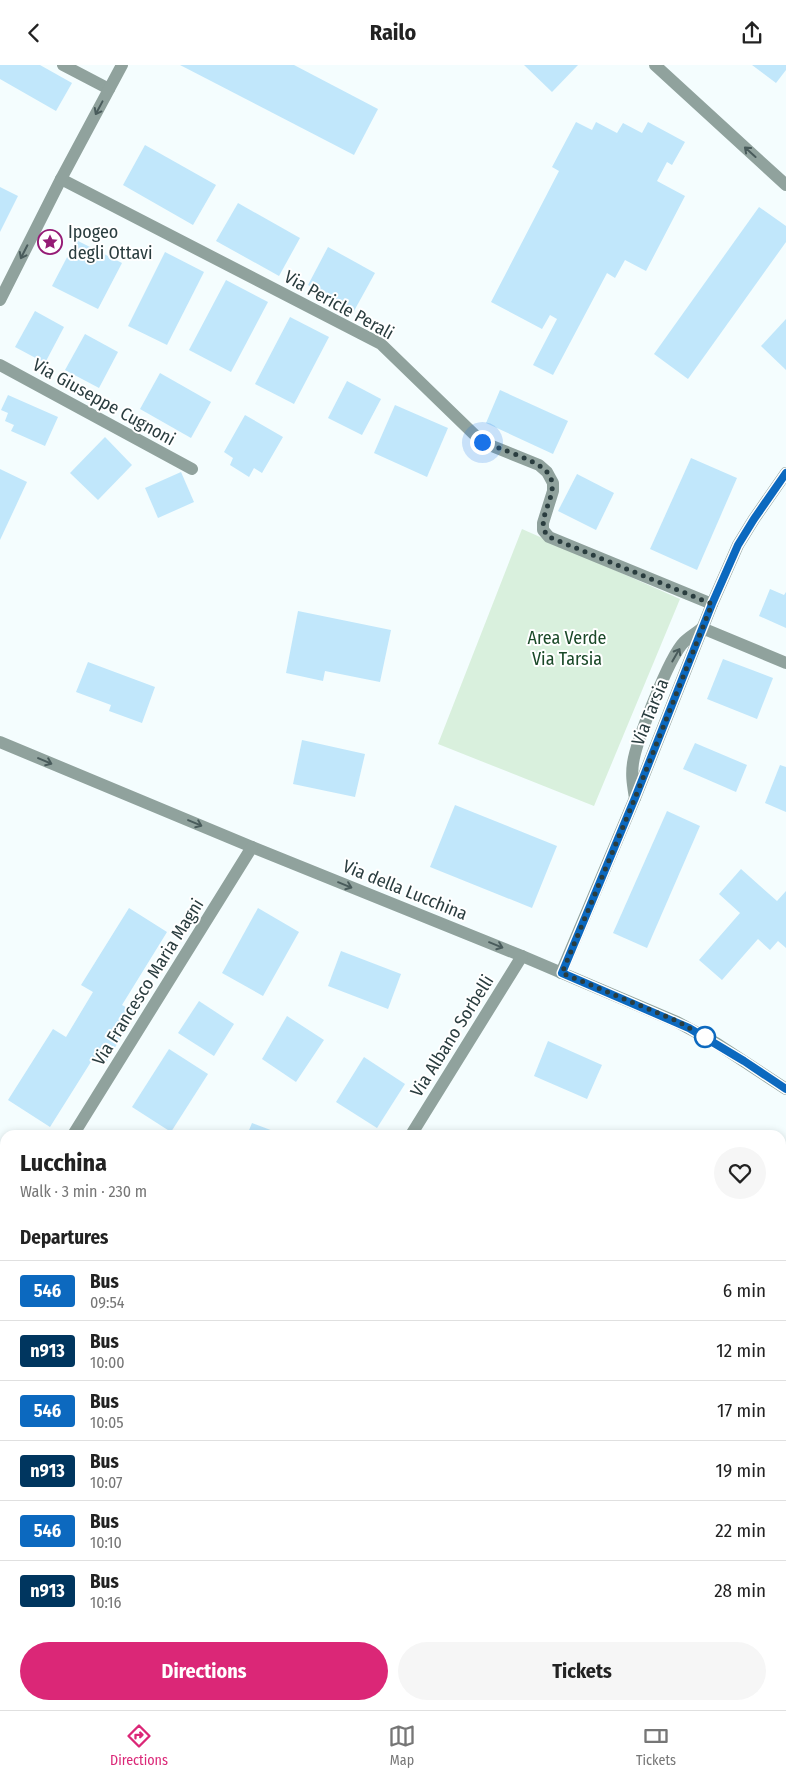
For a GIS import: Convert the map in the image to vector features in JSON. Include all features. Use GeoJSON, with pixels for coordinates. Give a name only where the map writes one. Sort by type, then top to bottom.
{"type":"FeatureCollection","features":[{"type":"Feature","properties":{"kind":"street"},"geometry":{"type":"LineString","coordinates":[[63,65],[109,89]]}},
{"type":"Feature","properties":{"kind":"street"},"geometry":{"type":"LineString","coordinates":[[0,300],[61,179],[122,65]]}},
{"type":"Feature","properties":{"kind":"street"},"geometry":{"type":"LineString","coordinates":[[655,65],[786,185]]}},
{"type":"Feature","properties":{"kind":"street","name":"Via Pericle Perali"},"geometry":{"type":"LineString","coordinates":[[61,179],[381,344],[482,442],[539,465],[547,472],[553,484],[552,496],[543,523],[544,532],[549,537],[712,604]]}},
{"type":"Feature","properties":{"kind":"street","name":"Via Giuseppe Cugnoni"},"geometry":{"type":"LineString","coordinates":[[0,365],[192,469]]}},
{"type":"Feature","properties":{"kind":"street","name":"Via Tarsia"},"geometry":{"type":"LineString","coordinates":[[562,973],[635,798],[702,628],[738,545],[786,473]]}},
{"type":"Feature","properties":{"kind":"street"},"geometry":{"type":"LineString","coordinates":[[702,628],[786,663]]}},
{"type":"Feature","properties":{"kind":"street","name":"Via della Lucchina"},"geometry":{"type":"LineString","coordinates":[[0,742],[252,847],[522,956],[689,1028],[786,1089]]}},
{"type":"Feature","properties":{"kind":"street","name":"Via Francesco Maria Magni"},"geometry":{"type":"LineString","coordinates":[[76,1130],[252,847]]}},
{"type":"Feature","properties":{"kind":"street","name":"Via Albano Sorbelli"},"geometry":{"type":"LineString","coordinates":[[414,1130],[522,956]]}},
{"type":"Feature","properties":{"kind":"green space","name":"Area Verde Via Tarsia"},"geometry":{"type":"Polygon","coordinates":[[[522,529],[680,599],[594,806],[438,744],[522,529]]]}},
{"type":"Feature","properties":{"kind":"building"},"geometry":{"type":"Polygon","coordinates":[[[0,65],[40,65],[72,83],[56,111],[0,79],[0,65]]]}},
{"type":"Feature","properties":{"kind":"building"},"geometry":{"type":"Polygon","coordinates":[[[180,65],[294,65],[378,109],[354,155],[180,65]]]}},
{"type":"Feature","properties":{"kind":"building"},"geometry":{"type":"Polygon","coordinates":[[[524,65],[578,65],[552,92],[524,65]]]}},
{"type":"Feature","properties":{"kind":"building"},"geometry":{"type":"Polygon","coordinates":[[[752,65],[786,65],[786,70],[776,83],[752,65]]]}},
{"type":"Feature","properties":{"kind":"building"},"geometry":{"type":"Polygon","coordinates":[[[576,122],[592,130],[596,122],[617,133],[623,123],[642,133],[648,122],[685,142],[672,165],[667,162],[657,181],[685,196],[646,271],[625,260],[615,278],[607,273],[553,375],[533,365],[557,319],[550,315],[542,329],[491,302],[559,171],[552,167],[576,122]]]}},
{"type":"Feature","properties":{"kind":"building"},"geometry":{"type":"Polygon","coordinates":[[[145,145],[216,185],[193,225],[123,185],[145,145]]]}},
{"type":"Feature","properties":{"kind":"building"},"geometry":{"type":"Polygon","coordinates":[[[0,187],[18,196],[0,232],[0,187]]]}},
{"type":"Feature","properties":{"kind":"building"},"geometry":{"type":"Polygon","coordinates":[[[238,203],[300,238],[279,276],[216,241],[238,203]]]}},
{"type":"Feature","properties":{"kind":"building"},"geometry":{"type":"Polygon","coordinates":[[[759,207],[786,226],[786,242],[688,379],[654,354],[759,207]]]}},
{"type":"Feature","properties":{"kind":"building"},"geometry":{"type":"Polygon","coordinates":[[[76,240],[122,263],[98,309],[52,286],[76,240]]]}},
{"type":"Feature","properties":{"kind":"building"},"geometry":{"type":"Polygon","coordinates":[[[328,247],[375,273],[354,311],[308,285],[328,247]]]}},
{"type":"Feature","properties":{"kind":"building"},"geometry":{"type":"Polygon","coordinates":[[[165,252],[204,272],[167,345],[128,326],[165,252]]]}},
{"type":"Feature","properties":{"kind":"building"},"geometry":{"type":"Polygon","coordinates":[[[226,280],[268,302],[231,372],[189,350],[226,280]]]}},
{"type":"Feature","properties":{"kind":"building"},"geometry":{"type":"Polygon","coordinates":[[[35,311],[64,327],[45,363],[15,347],[35,311]]]}},
{"type":"Feature","properties":{"kind":"building"},"geometry":{"type":"Polygon","coordinates":[[[290,317],[329,337],[294,404],[255,384],[290,317]]]}},
{"type":"Feature","properties":{"kind":"building"},"geometry":{"type":"Polygon","coordinates":[[[786,319],[786,370],[761,346],[786,319]]]}},
{"type":"Feature","properties":{"kind":"building"},"geometry":{"type":"Polygon","coordinates":[[[85,334],[118,352],[99,388],[65,370],[85,334]]]}},
{"type":"Feature","properties":{"kind":"building"},"geometry":{"type":"Polygon","coordinates":[[[160,373],[211,402],[191,438],[140,409],[160,373]]]}},
{"type":"Feature","properties":{"kind":"building"},"geometry":{"type":"Polygon","coordinates":[[[347,381],[381,399],[362,435],[328,418],[347,381]]]}},
{"type":"Feature","properties":{"kind":"building"},"geometry":{"type":"Polygon","coordinates":[[[500,390],[568,421],[553,454],[486,423],[500,390]]]}},
{"type":"Feature","properties":{"kind":"building"},"geometry":{"type":"Polygon","coordinates":[[[8,395],[58,417],[45,446],[11,431],[14,425],[5,421],[8,413],[1,410],[8,395]]]}},
{"type":"Feature","properties":{"kind":"building"},"geometry":{"type":"Polygon","coordinates":[[[395,405],[448,428],[427,477],[374,453],[395,405]]]}},
{"type":"Feature","properties":{"kind":"building"},"geometry":{"type":"Polygon","coordinates":[[[245,415],[283,437],[262,473],[254,468],[249,477],[230,465],[233,458],[224,452],[245,415]]]}},
{"type":"Feature","properties":{"kind":"building"},"geometry":{"type":"Polygon","coordinates":[[[105,437],[132,465],[98,500],[70,473],[105,437]]]}},
{"type":"Feature","properties":{"kind":"building"},"geometry":{"type":"Polygon","coordinates":[[[691,458],[737,478],[697,570],[650,549],[691,458]]]}},
{"type":"Feature","properties":{"kind":"building"},"geometry":{"type":"Polygon","coordinates":[[[0,469],[27,482],[0,540],[0,469]]]}},
{"type":"Feature","properties":{"kind":"building"},"geometry":{"type":"Polygon","coordinates":[[[181,472],[194,502],[158,518],[145,488],[181,472]]]}},
{"type":"Feature","properties":{"kind":"building"},"geometry":{"type":"Polygon","coordinates":[[[577,474],[614,493],[596,530],[558,511],[577,474]]]}},
{"type":"Feature","properties":{"kind":"building"},"geometry":{"type":"Polygon","coordinates":[[[770,589],[784,595],[786,592],[786,628],[759,616],[770,589]]]}},
{"type":"Feature","properties":{"kind":"building"},"geometry":{"type":"Polygon","coordinates":[[[298,611],[391,630],[380,682],[325,671],[323,681],[286,673],[298,611]]]}},
{"type":"Feature","properties":{"kind":"building"},"geometry":{"type":"Polygon","coordinates":[[[723,659],[773,678],[757,719],[707,699],[723,659]]]}},
{"type":"Feature","properties":{"kind":"building"},"geometry":{"type":"Polygon","coordinates":[[[88,662],[155,687],[142,723],[109,711],[111,705],[76,692],[88,662]]]}},
{"type":"Feature","properties":{"kind":"building"},"geometry":{"type":"Polygon","coordinates":[[[302,740],[365,754],[355,797],[293,784],[302,740]]]}},
{"type":"Feature","properties":{"kind":"building"},"geometry":{"type":"Polygon","coordinates":[[[695,743],[747,765],[736,792],[683,769],[695,743]]]}},
{"type":"Feature","properties":{"kind":"building"},"geometry":{"type":"Polygon","coordinates":[[[780,765],[786,767],[786,812],[765,803],[780,765]]]}},
{"type":"Feature","properties":{"kind":"building"},"geometry":{"type":"Polygon","coordinates":[[[455,805],[557,846],[532,908],[430,867],[455,805]]]}},
{"type":"Feature","properties":{"kind":"building"},"geometry":{"type":"Polygon","coordinates":[[[667,811],[700,826],[647,948],[613,933],[667,811]]]}},
{"type":"Feature","properties":{"kind":"building"},"geometry":{"type":"Polygon","coordinates":[[[741,869],[777,901],[786,891],[786,948],[778,941],[770,950],[758,939],[722,980],[699,960],[740,913],[719,894],[741,869]]]}},
{"type":"Feature","properties":{"kind":"building"},"geometry":{"type":"Polygon","coordinates":[[[129,908],[167,932],[122,1005],[136,1013],[105,1064],[94,1057],[50,1127],[8,1100],[53,1029],[66,1037],[93,992],[81,985],[129,908]]]}},
{"type":"Feature","properties":{"kind":"building"},"geometry":{"type":"Polygon","coordinates":[[[258,908],[299,932],[263,996],[222,973],[258,908]]]}},
{"type":"Feature","properties":{"kind":"building"},"geometry":{"type":"Polygon","coordinates":[[[341,951],[401,974],[388,1009],[328,986],[341,951]]]}},
{"type":"Feature","properties":{"kind":"building"},"geometry":{"type":"Polygon","coordinates":[[[199,1001],[234,1024],[214,1056],[178,1033],[199,1001]]]}},
{"type":"Feature","properties":{"kind":"building"},"geometry":{"type":"Polygon","coordinates":[[[287,1016],[324,1040],[296,1082],[262,1059],[287,1016]]]}},
{"type":"Feature","properties":{"kind":"building"},"geometry":{"type":"Polygon","coordinates":[[[548,1041],[602,1065],[587,1099],[534,1076],[548,1041]]]}},
{"type":"Feature","properties":{"kind":"building"},"geometry":{"type":"Polygon","coordinates":[[[169,1049],[208,1074],[172,1130],[168,1130],[132,1107],[169,1049]]]}},
{"type":"Feature","properties":{"kind":"building"},"geometry":{"type":"Polygon","coordinates":[[[364,1057],[405,1084],[377,1128],[336,1102],[364,1057]]]}},
{"type":"Feature","properties":{"kind":"building"},"geometry":{"type":"Polygon","coordinates":[[[252,1123],[271,1130],[249,1130],[252,1123]]]}},
{"type":"Feature","properties":{"kind":"bus line","name":"546"},"geometry":{"type":"LineString","coordinates":[[786,473],[738,545],[702,628],[635,798],[562,973],[677,1021],[744,1061],[786,1089]]}},
{"type":"Feature","properties":{"kind":"place","name":"Ipogeo degli Ottavi"},"geometry":{"type":"Point","coordinates":[50,242]}},
{"type":"Feature","properties":{"kind":"route"},"geometry":{"type":"LineString","coordinates":[[482,442],[539,465],[547,472],[553,483],[553,491],[543,520],[544,532],[549,537],[712,604],[635,798],[562,973],[677,1021],[705,1037]]}}]}
